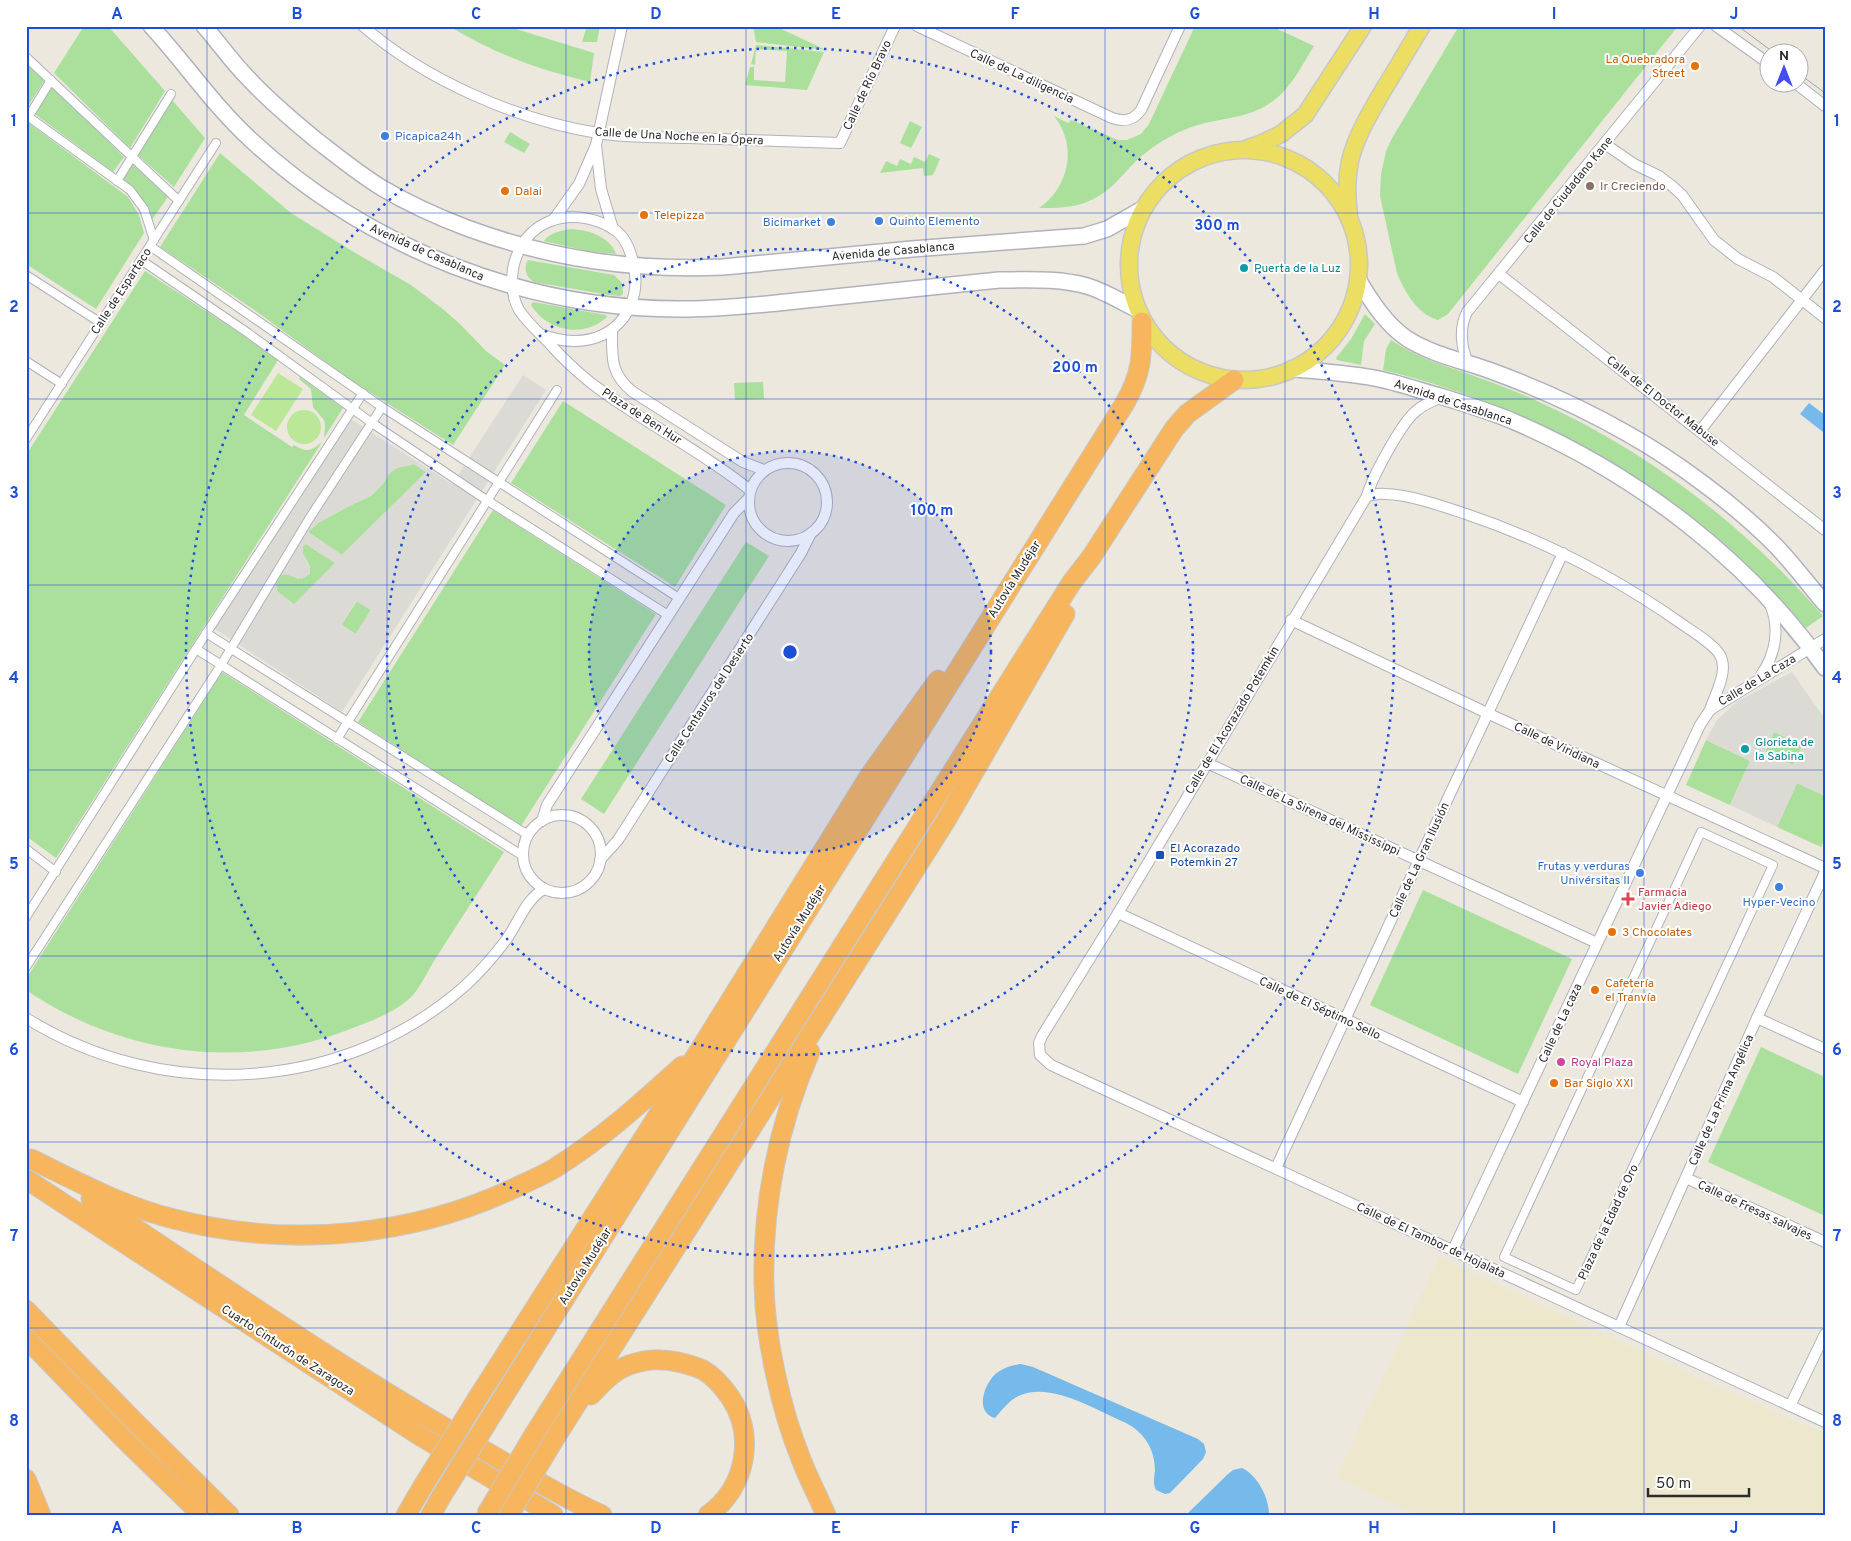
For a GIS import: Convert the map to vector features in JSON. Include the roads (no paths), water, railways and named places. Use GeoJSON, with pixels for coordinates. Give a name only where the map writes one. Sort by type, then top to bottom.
{"type":"FeatureCollection","features":[{"type":"Feature","properties":{"kind":"highway","name":"Autovía Mudéjar"},"geometry":{"type":"LineString","coordinates":[[431,1515],[1135,385],[1140,366],[1139,316]]}},
{"type":"Feature","properties":{"kind":"highway"},"geometry":{"type":"LineString","coordinates":[[486,1515],[535,1433],[1067,590],[1092,556],[1174,429],[1187,414],[1234,380]]}},
{"type":"Feature","properties":{"kind":"highway"},"geometry":{"type":"LineString","coordinates":[[509,1515],[552,1443],[945,822],[1063,620],[1092,556]]}},
{"type":"Feature","properties":{"kind":"highway"},"geometry":{"type":"LineString","coordinates":[[406,1515],[477,1399],[701,1048],[870,775],[985,613],[1006,592]]}},
{"type":"Feature","properties":{"kind":"highway"},"geometry":{"type":"LineString","coordinates":[[826,1515],[800,1459],[783,1405],[770,1346],[764,1286],[766,1222],[775,1157],[795,1087],[815,1040],[854,965]]}},
{"type":"Feature","properties":{"kind":"highway"},"geometry":{"type":"LineString","coordinates":[[29,1158],[119,1201],[174,1219],[240,1232],[301,1236],[371,1232],[435,1218],[498,1197],[557,1167],[605,1133],[701,1048]]}},
{"type":"Feature","properties":{"kind":"highway"},"geometry":{"type":"LineString","coordinates":[[29,1158],[317,1348],[421,1414],[565,1497],[602,1515]]}},
{"type":"Feature","properties":{"kind":"highway","name":"Cuarto Cinturón de Zaragoza"},"geometry":{"type":"LineString","coordinates":[[26,1180],[417,1434],[553,1515]]}},
{"type":"Feature","properties":{"kind":"highway"},"geometry":{"type":"LineString","coordinates":[[26,1310],[229,1515]]}},
{"type":"Feature","properties":{"kind":"highway"},"geometry":{"type":"LineString","coordinates":[[26,1338],[122,1437],[202,1515]]}},
{"type":"Feature","properties":{"kind":"highway"},"geometry":{"type":"LineString","coordinates":[[563,1426],[600,1385],[628,1365],[644,1360],[659,1359],[704,1370],[717,1381],[736,1405],[742,1421],[745,1439],[743,1460],[738,1480],[731,1493],[708,1515]]}},
{"type":"Feature","properties":{"kind":"highway"},"geometry":{"type":"LineString","coordinates":[[26,1480],[41,1515]]}},
{"type":"Feature","properties":{"kind":"main road","name":"Avenida de Casablanca"},"geometry":{"type":"LineString","coordinates":[[151,26],[201,87],[250,140],[324,199],[370,228],[424,253],[472,273],[512,286],[546,294],[631,307],[687,309],[731,307],[998,280],[1039,280],[1086,286],[1139,316]]}},
{"type":"Feature","properties":{"kind":"main road","name":"Avenida de Casablanca"},"geometry":{"type":"LineString","coordinates":[[204,26],[248,79],[296,123],[382,188],[434,215],[521,246],[593,262],[634,266],[723,267],[931,247],[1084,236],[1108,229],[1144,208]]}},
{"type":"Feature","properties":{"kind":"main road"},"geometry":{"type":"LineString","coordinates":[[1244,150],[1276,137],[1306,115],[1363,26]]}},
{"type":"Feature","properties":{"kind":"main road"},"geometry":{"type":"LineString","coordinates":[[1349,220],[1347,187],[1353,151],[1374,106],[1422,26]]}},
{"type":"Feature","properties":{"kind":"main road"},"geometry":{"type":"LineString","coordinates":[[1244,150],[1265,151],[1286,157],[1304,168],[1333,193],[1349,220],[1356,242],[1359,262],[1358,280],[1352,305],[1345,321],[1332,339],[1317,353],[1292,369],[1267,377],[1234,380],[1208,373],[1190,364],[1161,344],[1139,316],[1130,284],[1130,255],[1133,235],[1144,208],[1167,180],[1182,168],[1201,158],[1244,150]]}},
{"type":"Feature","properties":{"kind":"main road"},"geometry":{"type":"LineString","coordinates":[[1358,280],[1377,309],[1394,328],[1406,337],[1426,348],[1525,384],[1566,403],[1628,434],[1674,464],[1730,505],[1774,544],[1822,598]]}},
{"type":"Feature","properties":{"kind":"main road","name":"Avenida de Casablanca"},"geometry":{"type":"LineString","coordinates":[[1292,369],[1376,378],[1476,407],[1514,421],[1554,440],[1613,473],[1673,513],[1711,543],[1768,598],[1811,648],[1825,668]]}},
{"type":"Feature","properties":{"kind":"street","name":"Calle de Una Noche en la Ópera"},"geometry":{"type":"LineString","coordinates":[[363,26],[381,41],[428,72],[480,98],[538,118],[599,133],[625,136],[840,143]]}},
{"type":"Feature","properties":{"kind":"street"},"geometry":{"type":"LineString","coordinates":[[554,219],[579,184],[596,145],[622,26]]}},
{"type":"Feature","properties":{"kind":"street","name":"Calle de Río Bravo"},"geometry":{"type":"LineString","coordinates":[[840,143],[894,26]]}},
{"type":"Feature","properties":{"kind":"street","name":"Calle de La diligencia"},"geometry":{"type":"LineString","coordinates":[[917,26],[1112,118],[1130,120],[1136,117],[1141,110],[1180,26]]}},
{"type":"Feature","properties":{"kind":"street","name":"Calle de Ciudadano Kane"},"geometry":{"type":"LineString","coordinates":[[1468,363],[1462,346],[1462,329],[1465,318],[1700,26]]}},
{"type":"Feature","properties":{"kind":"street"},"geometry":{"type":"LineString","coordinates":[[1716,26],[1758,56]]}},
{"type":"Feature","properties":{"kind":"street"},"geometry":{"type":"LineString","coordinates":[[26,57],[179,201]]}},
{"type":"Feature","properties":{"kind":"street"},"geometry":{"type":"LineString","coordinates":[[51,80],[27,115],[130,190],[144,209],[152,243],[382,407],[679,598]]}},
{"type":"Feature","properties":{"kind":"street"},"geometry":{"type":"LineString","coordinates":[[1807,92],[1825,106]]}},
{"type":"Feature","properties":{"kind":"street"},"geometry":{"type":"LineString","coordinates":[[117,181],[171,94]]}},
{"type":"Feature","properties":{"kind":"street","name":"Calle de Espartaco"},"geometry":{"type":"LineString","coordinates":[[26,439],[216,143]]}},
{"type":"Feature","properties":{"kind":"street"},"geometry":{"type":"LineString","coordinates":[[1605,144],[1634,164],[1659,176],[1672,186],[1682,195],[1714,240],[1738,259],[1774,278],[1825,318]]}},
{"type":"Feature","properties":{"kind":"street"},"geometry":{"type":"LineString","coordinates":[[596,145],[601,189],[613,229]]}},
{"type":"Feature","properties":{"kind":"street"},"geometry":{"type":"LineString","coordinates":[[564,217],[586,218],[613,229],[627,243],[634,266],[636,290],[631,307],[624,319],[612,330],[594,338],[562,341],[540,334],[519,308],[513,293],[514,264],[521,246],[538,228],[554,219],[564,217]]}},
{"type":"Feature","properties":{"kind":"street"},"geometry":{"type":"LineString","coordinates":[[141,260],[248,333],[372,423],[488,501],[668,615]]}},
{"type":"Feature","properties":{"kind":"street"},"geometry":{"type":"LineString","coordinates":[[1700,431],[1825,270]]}},
{"type":"Feature","properties":{"kind":"street"},"geometry":{"type":"LineString","coordinates":[[26,274],[101,323]]}},
{"type":"Feature","properties":{"kind":"street","name":"Calle de El Doctor Mabuse"},"geometry":{"type":"LineString","coordinates":[[1500,274],[1825,530]]}},
{"type":"Feature","properties":{"kind":"street","name":"Plaza de Ben Hur"},"geometry":{"type":"LineString","coordinates":[[612,330],[615,371],[624,384],[633,392],[743,462],[764,470]]}},
{"type":"Feature","properties":{"kind":"street","name":"Plaza de Ben Hur"},"geometry":{"type":"LineString","coordinates":[[540,334],[567,361],[604,393],[722,469],[750,494]]}},
{"type":"Feature","properties":{"kind":"street"},"geometry":{"type":"LineString","coordinates":[[26,361],[62,384]]}},
{"type":"Feature","properties":{"kind":"street"},"geometry":{"type":"LineString","coordinates":[[337,739],[557,390]]}},
{"type":"Feature","properties":{"kind":"street"},"geometry":{"type":"LineString","coordinates":[[26,917],[206,633],[363,393]]}},
{"type":"Feature","properties":{"kind":"street","name":"Calle de El Acorazado Potemkin"},"geometry":{"type":"LineString","coordinates":[[1040,1056],[1039,1043],[1042,1036],[1118,914],[1366,496],[1370,482],[1409,418],[1416,410],[1442,397]]}},
{"type":"Feature","properties":{"kind":"street"},"geometry":{"type":"LineString","coordinates":[[26,967],[221,665],[309,520],[382,407]]}},
{"type":"Feature","properties":{"kind":"street"},"geometry":{"type":"LineString","coordinates":[[799,464],[819,478],[825,489],[827,501],[822,518],[811,533],[801,538],[779,540],[768,536],[753,520],[749,509],[750,494],[756,479],[764,470],[775,465],[799,464]]}},
{"type":"Feature","properties":{"kind":"street"},"geometry":{"type":"LineString","coordinates":[[542,821],[547,805],[734,513],[750,494]]}},
{"type":"Feature","properties":{"kind":"street"},"geometry":{"type":"LineString","coordinates":[[1366,496],[1386,494],[1445,507],[1514,530],[1563,553],[1648,600],[1716,649],[1720,656],[1723,673],[1710,710]]}},
{"type":"Feature","properties":{"kind":"street","name":"Calle Centauros del Desierto"},"geometry":{"type":"LineString","coordinates":[[600,860],[618,840],[796,561],[811,533]]}},
{"type":"Feature","properties":{"kind":"street","name":"Calle de La Gran Ilusión"},"geometry":{"type":"LineString","coordinates":[[1276,1168],[1563,553]]}},
{"type":"Feature","properties":{"kind":"street","name":"Calle de La caza"},"geometry":{"type":"LineString","coordinates":[[1759,678],[1772,656],[1776,633],[1775,619],[1768,598]]}},
{"type":"Feature","properties":{"kind":"street","name":"Calle de Viridiana"},"geometry":{"type":"LineString","coordinates":[[1291,620],[1487,713],[1825,868]]}},
{"type":"Feature","properties":{"kind":"street"},"geometry":{"type":"LineString","coordinates":[[206,633],[231,648],[254,658],[349,722],[528,835]]}},
{"type":"Feature","properties":{"kind":"street","name":"Calle de La Caza"},"geometry":{"type":"LineString","coordinates":[[1667,796],[1700,725],[1710,710],[1825,639]]}},
{"type":"Feature","properties":{"kind":"street"},"geometry":{"type":"LineString","coordinates":[[196,649],[523,856]]}},
{"type":"Feature","properties":{"kind":"street","name":"Calle de La Sirena del Mississippi"},"geometry":{"type":"LineString","coordinates":[[1207,763],[1597,942]]}},
{"type":"Feature","properties":{"kind":"street","name":"Calle de La caza"},"geometry":{"type":"LineString","coordinates":[[1453,1250],[1667,796]]}},
{"type":"Feature","properties":{"kind":"street"},"geometry":{"type":"LineString","coordinates":[[560,815],[570,816],[587,825],[598,840],[600,860],[595,874],[582,888],[564,893],[554,892],[544,889],[527,872],[523,856],[525,841],[528,835],[542,821],[560,815]]}},
{"type":"Feature","properties":{"kind":"street","name":"Plaza de la Edad de Oro"},"geometry":{"type":"LineString","coordinates":[[1701,832],[1773,865],[1576,1290],[1504,1257],[1701,832]]}},
{"type":"Feature","properties":{"kind":"street"},"geometry":{"type":"LineString","coordinates":[[26,849],[56,872]]}},
{"type":"Feature","properties":{"kind":"street","name":"Calle de La Prima Angélica"},"geometry":{"type":"LineString","coordinates":[[1619,1327],[1757,1018],[1825,872]]}},
{"type":"Feature","properties":{"kind":"street"},"geometry":{"type":"LineString","coordinates":[[26,1018],[85,1048],[142,1066],[175,1072],[217,1075],[267,1073],[299,1068],[354,1051],[380,1040],[415,1022],[445,1002],[482,969],[507,938],[533,896],[544,889]]}},
{"type":"Feature","properties":{"kind":"street","name":"Calle de El Séptimo Sello"},"geometry":{"type":"LineString","coordinates":[[1118,914],[1523,1102]]}},
{"type":"Feature","properties":{"kind":"street"},"geometry":{"type":"LineString","coordinates":[[1757,1018],[1825,1049]]}},
{"type":"Feature","properties":{"kind":"street","name":"Calle de El Tambor de Hojalata"},"geometry":{"type":"LineString","coordinates":[[1040,1056],[1051,1065],[1825,1422]]}},
{"type":"Feature","properties":{"kind":"street","name":"Calle de Fresas salvajes"},"geometry":{"type":"LineString","coordinates":[[1686,1178],[1825,1242]]}},
{"type":"Feature","properties":{"kind":"street"},"geometry":{"type":"LineString","coordinates":[[1790,1406],[1825,1334]]}},
{"type":"Feature","properties":{"kind":"water"},"geometry":{"type":"Polygon","coordinates":[[[1809,403],[1825,415],[1825,430],[1823,432],[1800,414],[1809,403]]]}},
{"type":"Feature","properties":{"kind":"water"},"geometry":{"type":"Polygon","coordinates":[[[1021,1364],[1033,1367],[1198,1439],[1204,1444],[1206,1452],[1203,1459],[1170,1493],[1165,1494],[1155,1488],[1155,1463],[1151,1449],[1144,1437],[1133,1427],[1089,1405],[1060,1395],[1047,1392],[1033,1392],[1013,1399],[995,1418],[988,1415],[984,1410],[983,1396],[989,1382],[1001,1370],[1009,1366],[1021,1364]]]}},
{"type":"Feature","properties":{"kind":"water"},"geometry":{"type":"Polygon","coordinates":[[[1242,1468],[1253,1476],[1261,1487],[1267,1501],[1269,1515],[1186,1515],[1227,1475],[1233,1470],[1242,1468]]]}},
{"type":"Feature","properties":{"kind":"tram line"},"geometry":{"type":"LineString","coordinates":[[1738,26],[1760,42]]}},
{"type":"Feature","properties":{"kind":"tram line"},"geometry":{"type":"LineString","coordinates":[[1808,80],[1825,93]]}},
{"type":"Feature","properties":{"kind":"place","name":"La Quebradora Street"},"geometry":{"type":"Point","coordinates":[1695,66]}},
{"type":"Feature","properties":{"kind":"place","name":"Picapica24h"},"geometry":{"type":"Point","coordinates":[385,136]}},
{"type":"Feature","properties":{"kind":"place","name":"Ir Creciendo"},"geometry":{"type":"Point","coordinates":[1590,186]}},
{"type":"Feature","properties":{"kind":"place","name":"Dalai"},"geometry":{"type":"Point","coordinates":[505,191]}},
{"type":"Feature","properties":{"kind":"place","name":"Telepizza"},"geometry":{"type":"Point","coordinates":[644,215]}},
{"type":"Feature","properties":{"kind":"place","name":"Quinto Elemento"},"geometry":{"type":"Point","coordinates":[879,221]}},
{"type":"Feature","properties":{"kind":"place","name":"Bicimarket"},"geometry":{"type":"Point","coordinates":[831,222]}},
{"type":"Feature","properties":{"kind":"place","name":"Puerta de la Luz"},"geometry":{"type":"Point","coordinates":[1244,268]}},
{"type":"Feature","properties":{"kind":"place","name":"Glorieta de la Sabina"},"geometry":{"type":"Point","coordinates":[1745,749]}},
{"type":"Feature","properties":{"kind":"place","name":"El Acorazado Potemkin 27"},"geometry":{"type":"Point","coordinates":[1160,855]}},
{"type":"Feature","properties":{"kind":"place","name":"Frutas y verduras Univérsitas II"},"geometry":{"type":"Point","coordinates":[1640,873]}},
{"type":"Feature","properties":{"kind":"place","name":"Hyper-Vecino"},"geometry":{"type":"Point","coordinates":[1779,887]}},
{"type":"Feature","properties":{"kind":"place","name":"Farmacia Javier Adiego"},"geometry":{"type":"Point","coordinates":[1628,899]}},
{"type":"Feature","properties":{"kind":"place","name":"3 Chocolates"},"geometry":{"type":"Point","coordinates":[1612,932]}},
{"type":"Feature","properties":{"kind":"place","name":"Cafetería el Tranvía"},"geometry":{"type":"Point","coordinates":[1595,990]}},
{"type":"Feature","properties":{"kind":"place","name":"Royal Plaza"},"geometry":{"type":"Point","coordinates":[1561,1062]}},
{"type":"Feature","properties":{"kind":"place","name":"Bar Siglo XXI"},"geometry":{"type":"Point","coordinates":[1554,1083]}}]}
